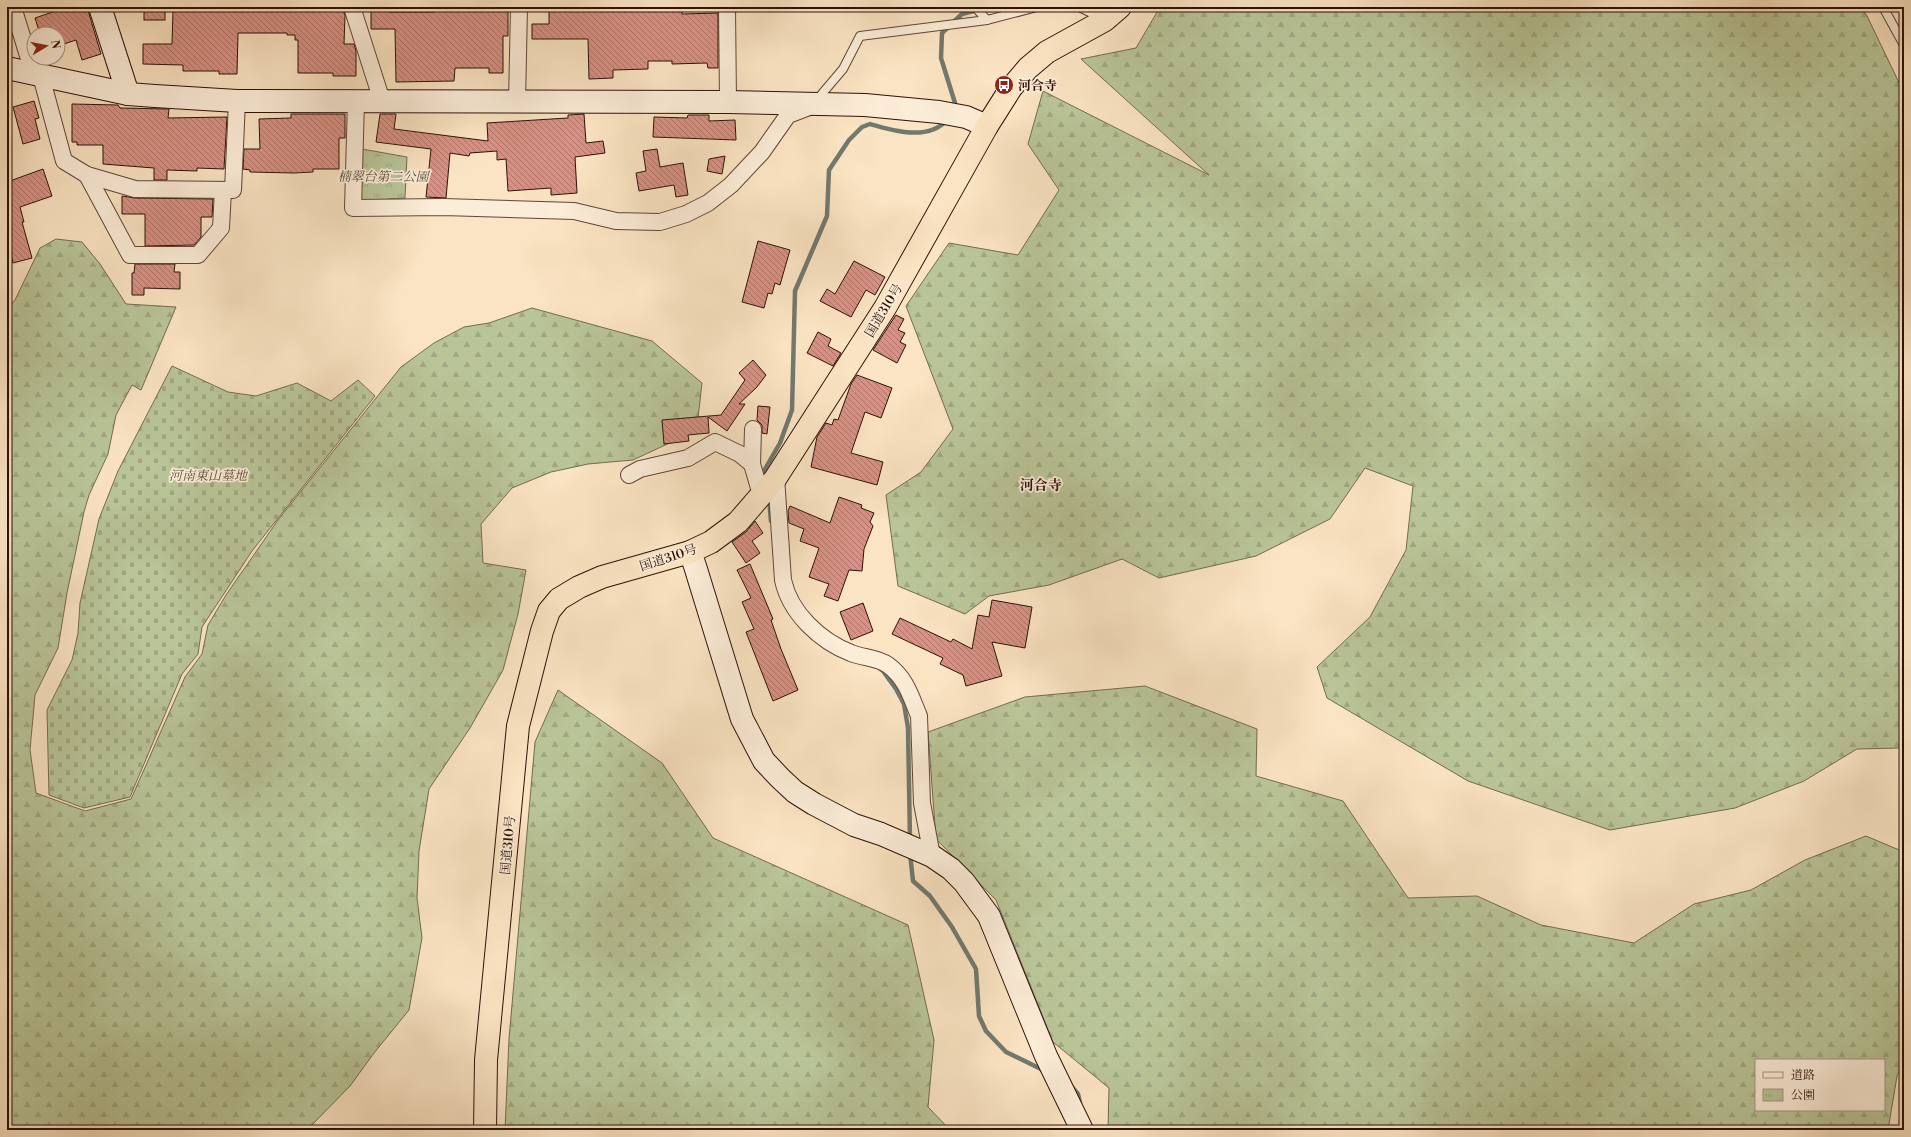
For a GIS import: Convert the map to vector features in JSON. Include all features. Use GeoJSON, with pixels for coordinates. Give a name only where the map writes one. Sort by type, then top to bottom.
{"type":"FeatureCollection","features":[{"type":"Feature","properties":{"kind":"highway","name":"国道310号"},"geometry":{"type":"LineString","coordinates":[[485,1130],[486,1060],[518,726],[542,631],[549,611],[560,600],[579,586],[602,577],[690,552],[711,542],[738,522],[768,486],[886,308],[988,126],[1011,88],[1028,68],[1047,52],[1113,13]]}},
{"type":"Feature","properties":{"kind":"street"},"geometry":{"type":"LineString","coordinates":[[13,7],[64,161],[87,175],[135,189],[233,190],[237,101]]}},
{"type":"Feature","properties":{"kind":"street"},"geometry":{"type":"LineString","coordinates":[[100,7],[128,94]]}},
{"type":"Feature","properties":{"kind":"street"},"geometry":{"type":"LineString","coordinates":[[352,7],[382,101]]}},
{"type":"Feature","properties":{"kind":"street"},"geometry":{"type":"LineString","coordinates":[[517,102],[519,7]]}},
{"type":"Feature","properties":{"kind":"street"},"geometry":{"type":"LineString","coordinates":[[727,7],[728,102]]}},
{"type":"Feature","properties":{"kind":"street"},"geometry":{"type":"LineString","coordinates":[[7,68],[128,94],[237,101],[728,102],[865,105],[939,112],[966,117],[988,126]]}},
{"type":"Feature","properties":{"kind":"street"},"geometry":{"type":"LineString","coordinates":[[356,101],[353,208],[443,207],[574,211],[616,221],[660,222],[686,214],[708,203],[731,185],[762,152],[788,115],[812,105]]}},
{"type":"Feature","properties":{"kind":"street"},"geometry":{"type":"LineString","coordinates":[[87,175],[130,255],[198,255],[220,228],[223,190]]}},
{"type":"Feature","properties":{"kind":"street"},"geometry":{"type":"LineString","coordinates":[[752,464],[753,429]]}},
{"type":"Feature","properties":{"kind":"street"},"geometry":{"type":"LineString","coordinates":[[629,475],[646,467],[688,458],[715,442],[740,454],[752,464],[768,486],[786,594],[798,613],[810,627],[835,646],[861,656],[878,659],[888,664],[905,682],[919,716],[922,803],[928,854]]}},
{"type":"Feature","properties":{"kind":"street"},"geometry":{"type":"LineString","coordinates":[[690,552],[742,719],[764,761],[796,792],[814,804],[854,825],[928,854],[951,869],[964,882],[989,916],[1046,1056],[1082,1130]]}},
{"type":"Feature","properties":{"kind":"lane"},"geometry":{"type":"LineString","coordinates":[[975,7],[986,19]]}},
{"type":"Feature","properties":{"kind":"lane"},"geometry":{"type":"LineString","coordinates":[[812,105],[842,69],[860,36],[960,24],[1037,7]]}},
{"type":"Feature","properties":{"kind":"lane"},"geometry":{"type":"LineString","coordinates":[[1079,7],[1113,13]]}},
{"type":"Feature","properties":{"kind":"lane"},"geometry":{"type":"LineString","coordinates":[[1883,7],[1904,45]]}},
{"type":"Feature","properties":{"kind":"green space"},"geometry":{"type":"Polygon","coordinates":[[[1160,7],[1861,7],[1867,16],[1904,93],[1904,751],[1900,748],[1857,749],[1804,781],[1735,808],[1610,830],[1468,781],[1327,698],[1317,667],[1370,617],[1406,550],[1413,486],[1365,468],[1330,519],[1256,556],[1159,578],[1122,559],[1049,585],[989,596],[965,614],[898,586],[886,495],[921,472],[953,429],[906,306],[949,243],[1018,255],[1059,190],[1028,144],[1043,91],[1209,175],[1081,59],[1136,48],[1160,7]]]}},
{"type":"Feature","properties":{"kind":"green space","name":"楠翠台第二公園"},"geometry":{"type":"Polygon","coordinates":[[[362,149],[407,157],[405,198],[388,199],[385,201],[359,201],[362,149]]]}},
{"type":"Feature","properties":{"kind":"green space"},"geometry":{"type":"Polygon","coordinates":[[[56,239],[82,242],[100,264],[126,304],[176,307],[141,390],[132,385],[116,415],[108,454],[89,495],[84,512],[67,593],[58,648],[35,695],[30,750],[36,793],[85,811],[131,799],[185,677],[202,654],[208,625],[226,595],[278,520],[401,367],[434,343],[464,327],[489,323],[532,308],[652,341],[702,383],[698,418],[676,440],[633,460],[588,464],[551,472],[512,488],[481,524],[483,563],[526,570],[518,614],[503,670],[470,728],[429,789],[419,851],[417,898],[422,938],[409,1010],[374,1053],[350,1086],[307,1130],[7,1130],[7,309],[15,300],[40,248],[56,239]]]}},
{"type":"Feature","properties":{"kind":"green space","name":"河南東山墓地"},"geometry":{"type":"Polygon","coordinates":[[[172,366],[228,392],[256,396],[297,383],[331,401],[358,380],[375,396],[252,551],[202,627],[198,654],[182,674],[130,797],[84,808],[49,795],[47,710],[72,660],[78,633],[80,603],[99,519],[118,471],[172,366]]]}},
{"type":"Feature","properties":{"kind":"green space"},"geometry":{"type":"Polygon","coordinates":[[[1145,686],[1257,729],[1256,776],[1343,801],[1408,898],[1477,896],[1541,925],[1634,943],[1694,904],[1751,890],[1805,860],[1866,836],[1904,852],[1904,1062],[1897,1076],[1888,1130],[1108,1130],[1109,1088],[1053,1042],[996,900],[936,839],[928,732],[1025,697],[1145,686]]]}},
{"type":"Feature","properties":{"kind":"green space"},"geometry":{"type":"Polygon","coordinates":[[[558,690],[662,763],[713,838],[908,925],[934,1040],[928,1107],[950,1130],[505,1130],[509,1039],[535,742],[558,690]]]}},
{"type":"Feature","properties":{"kind":"building"},"geometry":{"type":"Polygon","coordinates":[[[67,7],[87,7],[101,54],[82,60],[76,40],[66,43],[66,26],[38,26],[35,18],[67,7]]]}},
{"type":"Feature","properties":{"kind":"building"},"geometry":{"type":"Polygon","coordinates":[[[144,7],[165,7],[165,20],[144,20],[144,7]]]}},
{"type":"Feature","properties":{"kind":"building"},"geometry":{"type":"Polygon","coordinates":[[[206,7],[307,7],[307,9],[343,10],[345,15],[344,44],[354,44],[356,51],[356,76],[333,76],[333,73],[298,73],[298,40],[295,40],[295,35],[287,35],[287,33],[238,33],[237,74],[219,74],[219,71],[183,71],[183,65],[143,64],[143,44],[172,44],[173,10],[206,10],[206,7]]]}},
{"type":"Feature","properties":{"kind":"building"},"geometry":{"type":"Polygon","coordinates":[[[371,7],[389,7],[389,12],[435,12],[435,10],[452,10],[452,8],[508,7],[508,36],[503,36],[503,73],[489,73],[489,68],[455,68],[454,81],[396,82],[395,29],[371,29],[371,7]]]}},
{"type":"Feature","properties":{"kind":"building"},"geometry":{"type":"Polygon","coordinates":[[[549,7],[573,7],[573,10],[616,9],[616,11],[662,10],[662,7],[682,7],[682,14],[718,13],[718,68],[708,68],[707,63],[672,64],[672,61],[648,61],[648,69],[613,70],[613,78],[589,79],[588,39],[532,39],[532,24],[549,24],[549,7]]]}},
{"type":"Feature","properties":{"kind":"building"},"geometry":{"type":"Polygon","coordinates":[[[34,101],[39,118],[35,119],[40,139],[23,144],[13,107],[34,101]]]}},
{"type":"Feature","properties":{"kind":"building"},"geometry":{"type":"Polygon","coordinates":[[[72,104],[118,105],[120,108],[169,109],[168,118],[227,117],[224,169],[197,168],[197,171],[167,170],[167,180],[154,180],[154,168],[103,164],[103,145],[77,145],[77,142],[72,142],[72,104]]]}},
{"type":"Feature","properties":{"kind":"building"},"geometry":{"type":"Polygon","coordinates":[[[291,114],[345,114],[345,138],[339,138],[339,169],[313,169],[313,172],[294,173],[250,172],[250,170],[243,169],[244,149],[260,149],[259,119],[291,118],[291,114]]]}},
{"type":"Feature","properties":{"kind":"building"},"geometry":{"type":"Polygon","coordinates":[[[380,114],[396,114],[394,129],[488,141],[487,123],[568,118],[568,115],[584,114],[586,143],[603,141],[605,153],[575,157],[577,193],[551,195],[551,188],[508,191],[506,159],[497,160],[497,151],[470,153],[469,156],[450,153],[446,198],[426,197],[431,149],[376,142],[380,114]]]}},
{"type":"Feature","properties":{"kind":"building"},"geometry":{"type":"Polygon","coordinates":[[[688,115],[709,115],[709,121],[735,120],[736,140],[653,137],[654,117],[687,118],[688,115]]]}},
{"type":"Feature","properties":{"kind":"building"},"geometry":{"type":"Polygon","coordinates":[[[657,149],[660,167],[683,163],[688,195],[676,197],[674,185],[639,191],[636,173],[646,171],[643,151],[657,149]]]}},
{"type":"Feature","properties":{"kind":"building"},"geometry":{"type":"Polygon","coordinates":[[[725,156],[722,174],[707,171],[709,159],[725,156]]]}},
{"type":"Feature","properties":{"kind":"building"},"geometry":{"type":"Polygon","coordinates":[[[43,169],[52,196],[20,207],[24,222],[22,222],[32,258],[13,263],[7,239],[7,182],[43,169]]]}},
{"type":"Feature","properties":{"kind":"building"},"geometry":{"type":"Polygon","coordinates":[[[122,196],[135,198],[213,199],[212,217],[201,217],[201,237],[194,245],[145,246],[145,214],[122,214],[122,196]]]}},
{"type":"Feature","properties":{"kind":"building"},"geometry":{"type":"Polygon","coordinates":[[[758,241],[790,250],[780,285],[775,283],[772,294],[768,293],[764,308],[742,302],[758,241]]]}},
{"type":"Feature","properties":{"kind":"building"},"geometry":{"type":"Polygon","coordinates":[[[854,261],[885,277],[875,295],[866,290],[851,317],[820,301],[827,289],[835,294],[854,261]]]}},
{"type":"Feature","properties":{"kind":"building"},"geometry":{"type":"Polygon","coordinates":[[[135,264],[175,264],[174,272],[180,272],[180,289],[144,288],[144,295],[132,295],[132,273],[134,273],[135,264]]]}},
{"type":"Feature","properties":{"kind":"building"},"geometry":{"type":"Polygon","coordinates":[[[896,315],[904,319],[898,330],[905,333],[900,342],[906,345],[897,363],[873,350],[896,315]]]}},
{"type":"Feature","properties":{"kind":"building"},"geometry":{"type":"Polygon","coordinates":[[[818,332],[831,339],[828,346],[841,353],[833,366],[807,353],[818,332]]]}},
{"type":"Feature","properties":{"kind":"building"},"geometry":{"type":"Polygon","coordinates":[[[753,360],[766,375],[757,387],[739,404],[745,404],[727,431],[708,417],[709,433],[688,435],[689,441],[664,444],[662,420],[721,415],[745,380],[739,373],[753,360]]]}},
{"type":"Feature","properties":{"kind":"building"},"geometry":{"type":"Polygon","coordinates":[[[857,375],[892,388],[881,418],[865,412],[851,453],[883,462],[877,485],[811,467],[817,437],[826,423],[832,425],[834,419],[838,420],[851,384],[857,375]]]}},
{"type":"Feature","properties":{"kind":"building"},"geometry":{"type":"Polygon","coordinates":[[[758,406],[770,407],[767,434],[762,433],[762,425],[757,420],[758,406]]]}},
{"type":"Feature","properties":{"kind":"building"},"geometry":{"type":"Polygon","coordinates":[[[839,497],[862,505],[861,508],[874,513],[870,522],[873,526],[864,549],[862,571],[849,570],[838,601],[824,596],[829,584],[809,577],[819,548],[800,541],[804,529],[789,523],[788,511],[790,506],[830,523],[839,497]]]}},
{"type":"Feature","properties":{"kind":"building"},"geometry":{"type":"Polygon","coordinates":[[[755,521],[763,533],[752,541],[760,553],[746,563],[732,542],[746,532],[755,521]]]}},
{"type":"Feature","properties":{"kind":"building"},"geometry":{"type":"Polygon","coordinates":[[[750,564],[773,619],[771,620],[781,649],[798,690],[773,701],[746,632],[754,629],[742,602],[751,598],[737,570],[750,564]]]}},
{"type":"Feature","properties":{"kind":"building"},"geometry":{"type":"Polygon","coordinates":[[[992,600],[1032,607],[1025,648],[992,642],[1002,676],[966,686],[963,675],[940,664],[943,658],[892,634],[900,618],[951,642],[953,639],[972,649],[978,615],[989,617],[992,600]]]}},
{"type":"Feature","properties":{"kind":"building"},"geometry":{"type":"Polygon","coordinates":[[[863,603],[873,631],[851,640],[840,612],[863,603]]]}},
{"type":"Feature","properties":{"kind":"waterway"},"geometry":{"type":"LineString","coordinates":[[953,108],[955,103],[941,58],[942,33],[962,14],[989,7]]}},
{"type":"Feature","properties":{"kind":"waterway"},"geometry":{"type":"LineString","coordinates":[[766,479],[765,469],[780,443],[792,410],[795,291],[827,216],[829,170],[849,140],[862,127],[870,124],[900,131],[921,132],[939,126],[947,120]]}},
{"type":"Feature","properties":{"kind":"waterway"},"geometry":{"type":"LineString","coordinates":[[769,498],[771,521]]}},
{"type":"Feature","properties":{"kind":"waterway"},"geometry":{"type":"LineString","coordinates":[[879,668],[883,671],[896,689],[904,704],[908,728],[910,840]]}},
{"type":"Feature","properties":{"kind":"waterway"},"geometry":{"type":"LineString","coordinates":[[910,853],[913,881],[930,896],[952,927],[976,969],[979,1016],[986,1031],[1006,1052],[1043,1070]]}},
{"type":"Feature","properties":{"kind":"waterway"},"geometry":{"type":"LineString","coordinates":[[1072,1087],[1078,1094],[1080,1103]]}},
{"type":"Feature","properties":{"kind":"place","name":"河合寺"},"geometry":{"type":"Point","coordinates":[1004,85]}},
{"type":"Feature","properties":{"kind":"district","name":"河合寺"},"geometry":{"type":"Point","coordinates":[1041,485]}}]}
